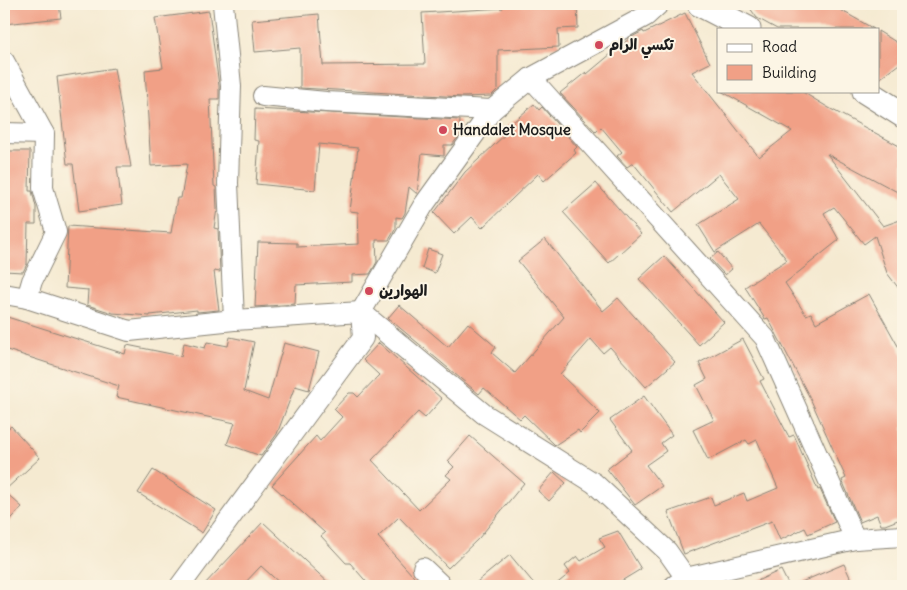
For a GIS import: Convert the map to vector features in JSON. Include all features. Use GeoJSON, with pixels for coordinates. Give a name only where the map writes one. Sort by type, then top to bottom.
{"type":"FeatureCollection","features":[{"type":"Feature","properties":{"kind":"street"},"geometry":{"type":"LineString","coordinates":[[223,4],[231,86],[228,183],[234,320]]}},
{"type":"Feature","properties":{"kind":"street"},"geometry":{"type":"LineString","coordinates":[[180,586],[363,338],[361,312],[424,206],[492,110],[531,78],[646,16],[659,4]]}},
{"type":"Feature","properties":{"kind":"street"},"geometry":{"type":"LineString","coordinates":[[700,4],[746,28]]}},
{"type":"Feature","properties":{"kind":"street"},"geometry":{"type":"LineString","coordinates":[[4,61],[44,134],[43,188],[56,232],[32,281],[27,298]]}},
{"type":"Feature","properties":{"kind":"street"},"geometry":{"type":"LineString","coordinates":[[531,78],[765,338],[855,539]]}},
{"type":"Feature","properties":{"kind":"street"},"geometry":{"type":"LineString","coordinates":[[867,92],[903,114]]}},
{"type":"Feature","properties":{"kind":"street"},"geometry":{"type":"LineString","coordinates":[[263,96],[326,102],[492,110]]}},
{"type":"Feature","properties":{"kind":"street"},"geometry":{"type":"LineString","coordinates":[[4,133],[44,134]]}},
{"type":"Feature","properties":{"kind":"street"},"geometry":{"type":"LineString","coordinates":[[4,294],[27,298],[130,332],[234,320],[361,312],[484,414],[594,483],[667,551],[680,582],[855,539],[903,536]]}},
{"type":"Feature","properties":{"kind":"street"},"geometry":{"type":"LineString","coordinates":[[423,568],[442,586]]}},
{"type":"Feature","properties":{"kind":"building"},"geometry":{"type":"Polygon","coordinates":[[[4,4],[59,4],[61,18],[4,24],[4,4]]]}},
{"type":"Feature","properties":{"kind":"building"},"geometry":{"type":"Polygon","coordinates":[[[503,4],[577,4],[578,28],[558,29],[559,47],[498,50],[498,89],[491,96],[462,97],[300,88],[300,48],[255,52],[252,20],[319,14],[323,65],[425,64],[422,13],[503,8],[503,4]]]}},
{"type":"Feature","properties":{"kind":"building"},"geometry":{"type":"Polygon","coordinates":[[[747,4],[830,4],[872,28],[775,28],[757,18],[747,4]]]}},
{"type":"Feature","properties":{"kind":"building"},"geometry":{"type":"Polygon","coordinates":[[[209,11],[219,86],[219,99],[210,99],[214,186],[216,187],[217,209],[214,228],[218,229],[220,272],[214,271],[219,310],[197,312],[197,310],[150,316],[113,313],[87,305],[88,290],[65,288],[68,226],[171,233],[177,198],[181,198],[187,164],[151,166],[145,70],[163,68],[155,18],[209,11]]]}},
{"type":"Feature","properties":{"kind":"building"},"geometry":{"type":"Polygon","coordinates":[[[685,13],[710,63],[692,72],[759,157],[792,131],[723,92],[803,92],[903,148],[903,195],[827,154],[883,226],[903,219],[903,294],[887,273],[875,236],[864,244],[834,207],[824,213],[839,240],[785,283],[806,315],[811,313],[816,323],[869,294],[903,355],[903,518],[881,525],[877,515],[860,522],[842,480],[846,478],[810,398],[768,318],[765,319],[745,287],[787,260],[759,224],[715,252],[698,225],[739,199],[719,174],[673,212],[633,163],[627,167],[617,156],[622,152],[601,127],[596,132],[560,93],[586,72],[587,74],[630,38],[643,31],[644,33],[685,13]]]}},
{"type":"Feature","properties":{"kind":"building"},"geometry":{"type":"Polygon","coordinates":[[[880,32],[896,42],[903,51],[903,61],[880,78],[880,32]]]}},
{"type":"Feature","properties":{"kind":"building"},"geometry":{"type":"Polygon","coordinates":[[[114,68],[131,167],[117,167],[122,205],[79,211],[73,164],[67,164],[57,77],[114,68]]]}},
{"type":"Feature","properties":{"kind":"building"},"geometry":{"type":"Polygon","coordinates":[[[534,104],[539,110],[542,107],[577,147],[574,150],[576,153],[544,181],[538,174],[482,228],[472,217],[454,234],[434,213],[465,172],[508,132],[505,129],[534,104]]]}},
{"type":"Feature","properties":{"kind":"building"},"geometry":{"type":"Polygon","coordinates":[[[255,109],[460,120],[459,136],[452,145],[444,145],[444,156],[422,154],[417,194],[409,187],[405,213],[402,218],[396,217],[396,228],[389,240],[376,240],[377,262],[370,274],[352,275],[352,282],[296,285],[295,304],[255,307],[258,242],[297,243],[297,247],[359,244],[358,212],[350,211],[358,148],[319,144],[315,190],[256,184],[259,141],[254,140],[255,109]]]}},
{"type":"Feature","properties":{"kind":"building"},"geometry":{"type":"Polygon","coordinates":[[[4,151],[30,151],[29,191],[32,191],[36,207],[36,224],[28,224],[27,264],[23,272],[4,271],[4,151]]]}},
{"type":"Feature","properties":{"kind":"building"},"geometry":{"type":"Polygon","coordinates":[[[596,183],[641,234],[609,263],[563,212],[596,183]]]}},
{"type":"Feature","properties":{"kind":"building"},"geometry":{"type":"Polygon","coordinates":[[[545,239],[603,311],[618,298],[675,362],[646,387],[610,347],[603,353],[591,339],[560,374],[600,413],[580,433],[578,430],[555,445],[524,415],[520,419],[484,388],[479,394],[388,318],[399,305],[448,347],[468,323],[496,347],[492,353],[515,373],[564,317],[518,261],[545,239]]]}},
{"type":"Feature","properties":{"kind":"building"},"geometry":{"type":"Polygon","coordinates":[[[428,249],[442,254],[435,273],[422,268],[428,249]]]}},
{"type":"Feature","properties":{"kind":"building"},"geometry":{"type":"Polygon","coordinates":[[[718,252],[732,269],[725,275],[710,259],[718,252]]]}},
{"type":"Feature","properties":{"kind":"building"},"geometry":{"type":"Polygon","coordinates":[[[664,256],[724,322],[699,345],[639,279],[664,256]]]}},
{"type":"Feature","properties":{"kind":"building"},"geometry":{"type":"Polygon","coordinates":[[[4,316],[125,354],[127,345],[181,356],[184,343],[205,348],[207,342],[228,346],[230,337],[254,342],[244,391],[268,400],[284,343],[319,352],[309,390],[295,386],[277,434],[261,456],[227,444],[235,423],[116,397],[119,386],[4,349],[4,316]]]}},
{"type":"Feature","properties":{"kind":"building"},"geometry":{"type":"Polygon","coordinates":[[[743,339],[764,379],[760,381],[789,437],[794,435],[818,490],[820,489],[835,522],[808,534],[805,528],[780,540],[772,521],[684,554],[668,512],[711,497],[714,505],[744,493],[747,501],[778,488],[757,440],[749,444],[746,440],[708,460],[693,430],[714,420],[696,385],[707,379],[699,363],[743,339]]]}},
{"type":"Feature","properties":{"kind":"building"},"geometry":{"type":"Polygon","coordinates":[[[379,343],[442,399],[425,418],[418,412],[372,460],[419,510],[451,479],[446,475],[454,467],[448,461],[470,436],[524,483],[479,538],[448,568],[399,517],[378,537],[422,586],[370,586],[350,563],[346,563],[321,536],[325,533],[272,485],[316,436],[320,441],[342,417],[334,409],[349,393],[354,393],[358,397],[379,375],[363,360],[379,343]]]}},
{"type":"Feature","properties":{"kind":"building"},"geometry":{"type":"Polygon","coordinates":[[[644,396],[672,435],[661,443],[666,451],[646,465],[662,486],[635,505],[607,469],[632,450],[610,420],[644,396]]]}},
{"type":"Feature","properties":{"kind":"building"},"geometry":{"type":"Polygon","coordinates":[[[11,426],[40,458],[4,491],[4,432],[11,426]]]}},
{"type":"Feature","properties":{"kind":"building"},"geometry":{"type":"Polygon","coordinates":[[[153,470],[216,510],[202,533],[138,493],[153,470]]]}},
{"type":"Feature","properties":{"kind":"building"},"geometry":{"type":"Polygon","coordinates":[[[554,472],[566,483],[549,501],[538,491],[554,472]]]}},
{"type":"Feature","properties":{"kind":"building"},"geometry":{"type":"Polygon","coordinates":[[[4,491],[22,507],[4,527],[4,491]]]}},
{"type":"Feature","properties":{"kind":"building"},"geometry":{"type":"Polygon","coordinates":[[[263,522],[332,586],[283,586],[261,566],[242,586],[203,586],[263,522]]]}},
{"type":"Feature","properties":{"kind":"building"},"geometry":{"type":"Polygon","coordinates":[[[618,531],[641,569],[613,586],[554,586],[570,573],[565,566],[577,556],[581,561],[605,547],[599,538],[618,531]]]}},
{"type":"Feature","properties":{"kind":"building"},"geometry":{"type":"Polygon","coordinates":[[[510,555],[536,586],[472,586],[510,555]]]}},
{"type":"Feature","properties":{"kind":"building"},"geometry":{"type":"Polygon","coordinates":[[[844,564],[854,586],[792,586],[844,564]]]}},
{"type":"Feature","properties":{"kind":"building"},"geometry":{"type":"Polygon","coordinates":[[[781,570],[789,586],[746,586],[781,570]]]}},
{"type":"Feature","properties":{"kind":"place","name":"تكسي الرام"},"geometry":{"type":"Point","coordinates":[599,45]}},
{"type":"Feature","properties":{"kind":"place","name":"Handalet Mosque"},"geometry":{"type":"Point","coordinates":[443,130]}},
{"type":"Feature","properties":{"kind":"place","name":"الهوارين"},"geometry":{"type":"Point","coordinates":[369,291]}}]}
